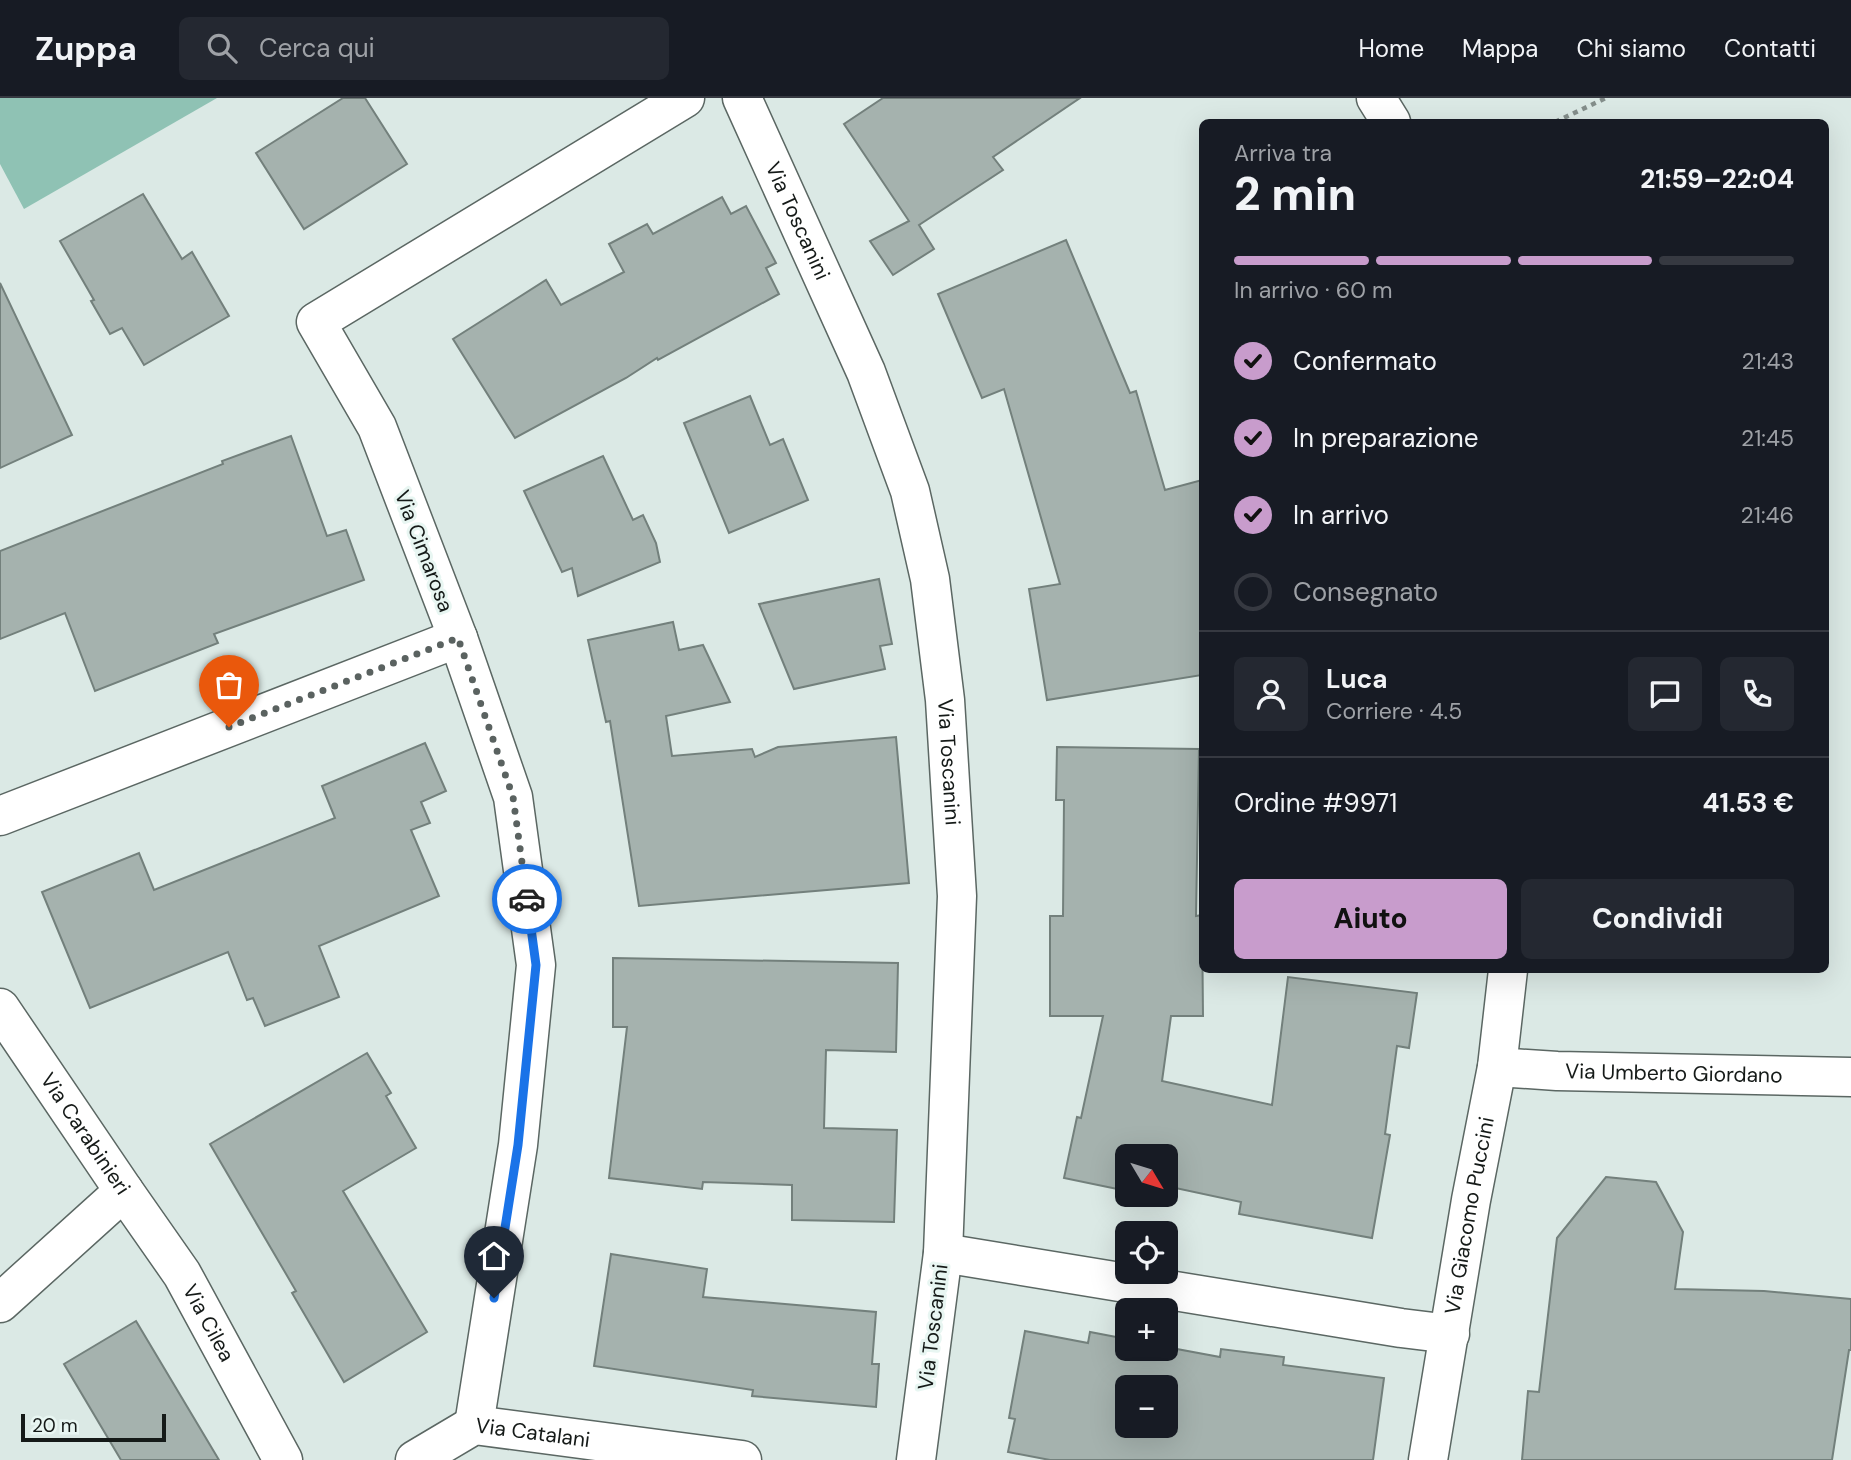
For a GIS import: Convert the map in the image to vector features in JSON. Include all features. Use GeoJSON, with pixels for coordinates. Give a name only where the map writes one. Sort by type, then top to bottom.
{"type":"FeatureCollection","features":[{"type":"Feature","properties":{"kind":"street","name":"Via Cimarosa"},"geometry":{"type":"LineString","coordinates":[[474,1424],[518,1145],[536,965],[513,797],[458,638],[377,427],[316,322],[685,98]]}},
{"type":"Feature","properties":{"kind":"street","name":"Via Toscanini"},"geometry":{"type":"LineString","coordinates":[[742,98],[866,372],[910,491],[930,579],[946,700],[957,896],[954,1002],[943,1253],[916,1460]]}},
{"type":"Feature","properties":{"kind":"street"},"geometry":{"type":"LineString","coordinates":[[1376,98],[1389,119]]}},
{"type":"Feature","properties":{"kind":"street"},"geometry":{"type":"LineString","coordinates":[[0,816],[458,638]]}},
{"type":"Feature","properties":{"kind":"street","name":"Via Giacomo Puccini"},"geometry":{"type":"LineString","coordinates":[[1428,1460],[1471,1200],[1497,1067],[1508,973]]}},
{"type":"Feature","properties":{"kind":"street","name":"Via Carabinieri"},"geometry":{"type":"LineString","coordinates":[[0,1007],[124,1191],[0,1303]]}},
{"type":"Feature","properties":{"kind":"street","name":"Via Umberto Giordano"},"geometry":{"type":"LineString","coordinates":[[1497,1067],[1557,1071],[1851,1077]]}},
{"type":"Feature","properties":{"kind":"street","name":"Via Cilea"},"geometry":{"type":"LineString","coordinates":[[124,1191],[182,1274],[283,1460]]}},
{"type":"Feature","properties":{"kind":"street"},"geometry":{"type":"LineString","coordinates":[[943,1253],[1450,1334]]}},
{"type":"Feature","properties":{"kind":"street","name":"Via Catalani"},"geometry":{"type":"LineString","coordinates":[[415,1460],[474,1424],[742,1460]]}},
{"type":"Feature","properties":{"kind":"path"},"geometry":{"type":"LineString","coordinates":[[1561,119],[1606,98]]}},
{"type":"Feature","properties":{"kind":"green space"},"geometry":{"type":"Polygon","coordinates":[[[0,98],[217,98],[24,209],[0,164],[0,98]]]}},
{"type":"Feature","properties":{"kind":"building"},"geometry":{"type":"Polygon","coordinates":[[[343,98],[365,98],[407,164],[304,229],[256,153],[343,98]]]}},
{"type":"Feature","properties":{"kind":"building"},"geometry":{"type":"Polygon","coordinates":[[[883,98],[1080,98],[993,157],[1003,170],[919,225],[934,249],[893,275],[870,241],[909,221],[844,124],[883,98]]]}},
{"type":"Feature","properties":{"kind":"building"},"geometry":{"type":"Polygon","coordinates":[[[143,194],[182,259],[192,252],[229,316],[144,365],[122,328],[110,334],[60,241],[143,194]]]}},
{"type":"Feature","properties":{"kind":"building"},"geometry":{"type":"Polygon","coordinates":[[[722,197],[731,214],[746,206],[776,263],[766,268],[779,294],[658,360],[657,358],[626,378],[515,438],[453,339],[546,280],[561,305],[624,272],[609,244],[647,224],[653,234],[722,197]]]}},
{"type":"Feature","properties":{"kind":"building"},"geometry":{"type":"Polygon","coordinates":[[[1066,240],[1130,393],[1136,391],[1165,490],[1199,481],[1199,675],[1047,700],[1029,589],[1060,584],[1004,389],[982,398],[938,294],[1066,240]]]}},
{"type":"Feature","properties":{"kind":"building"},"geometry":{"type":"Polygon","coordinates":[[[0,283],[72,435],[0,468],[0,283]]]}},
{"type":"Feature","properties":{"kind":"building"},"geometry":{"type":"Polygon","coordinates":[[[750,396],[770,445],[783,439],[808,500],[729,533],[684,423],[750,396]]]}},
{"type":"Feature","properties":{"kind":"building"},"geometry":{"type":"Polygon","coordinates":[[[291,436],[327,536],[346,530],[364,580],[214,634],[218,643],[95,691],[65,613],[0,639],[0,551],[223,464],[222,461],[291,436]]]}},
{"type":"Feature","properties":{"kind":"building"},"geometry":{"type":"Polygon","coordinates":[[[603,456],[633,520],[643,515],[656,543],[660,562],[578,596],[572,568],[562,572],[524,491],[603,456]]]}},
{"type":"Feature","properties":{"kind":"building"},"geometry":{"type":"Polygon","coordinates":[[[879,579],[892,644],[880,646],[885,669],[794,689],[759,604],[879,579]]]}},
{"type":"Feature","properties":{"kind":"building"},"geometry":{"type":"Polygon","coordinates":[[[673,622],[679,650],[703,645],[730,702],[666,716],[672,756],[752,749],[755,757],[778,747],[896,737],[909,883],[639,906],[610,721],[606,722],[588,640],[673,622]]]}},
{"type":"Feature","properties":{"kind":"building"},"geometry":{"type":"Polygon","coordinates":[[[425,743],[446,791],[421,802],[430,823],[411,830],[439,896],[319,946],[339,997],[265,1026],[253,998],[247,1000],[228,952],[90,1008],[42,892],[139,853],[154,890],[335,818],[322,786],[425,743]]]}},
{"type":"Feature","properties":{"kind":"building"},"geometry":{"type":"Polygon","coordinates":[[[1057,747],[1199,749],[1196,916],[1199,916],[1199,973],[1203,973],[1203,1016],[1171,1016],[1162,1081],[1272,1105],[1288,977],[1417,993],[1409,1048],[1397,1046],[1385,1134],[1390,1135],[1372,1238],[1239,1214],[1241,1202],[1178,1189],[1178,1144],[1115,1144],[1115,1189],[1064,1178],[1077,1117],[1081,1118],[1103,1016],[1050,1016],[1050,916],[1063,916],[1064,800],[1056,800],[1057,747]]]}},
{"type":"Feature","properties":{"kind":"building"},"geometry":{"type":"Polygon","coordinates":[[[613,958],[898,963],[896,1052],[826,1050],[824,1128],[897,1130],[894,1222],[792,1220],[792,1185],[703,1182],[702,1189],[609,1178],[627,1027],[613,1027],[613,958]]]}},
{"type":"Feature","properties":{"kind":"building"},"geometry":{"type":"Polygon","coordinates":[[[367,1053],[391,1093],[386,1096],[416,1148],[343,1191],[427,1332],[344,1382],[292,1293],[296,1291],[210,1144],[367,1053]]]}},
{"type":"Feature","properties":{"kind":"building"},"geometry":{"type":"Polygon","coordinates":[[[1606,1177],[1656,1182],[1683,1232],[1675,1289],[1764,1291],[1851,1299],[1851,1350],[1832,1460],[1522,1460],[1528,1391],[1539,1392],[1557,1238],[1606,1177]]]}},
{"type":"Feature","properties":{"kind":"building"},"geometry":{"type":"Polygon","coordinates":[[[611,1254],[707,1269],[703,1297],[876,1312],[872,1364],[879,1364],[876,1407],[752,1396],[753,1390],[594,1366],[611,1254]]]}},
{"type":"Feature","properties":{"kind":"building"},"geometry":{"type":"Polygon","coordinates":[[[136,1321],[219,1460],[121,1460],[64,1364],[136,1321]]]}},
{"type":"Feature","properties":{"kind":"building"},"geometry":{"type":"Polygon","coordinates":[[[1025,1331],[1088,1343],[1090,1332],[1115,1337],[1115,1361],[1178,1361],[1178,1349],[1220,1357],[1221,1349],[1284,1357],[1283,1365],[1384,1378],[1373,1460],[1050,1460],[1008,1452],[1015,1419],[1009,1418],[1025,1331]]]}},
{"type":"Feature","properties":{"kind":"way so far"},"geometry":{"type":"LineString","coordinates":[[229,727],[458,638],[513,797],[527,899]]}},
{"type":"Feature","properties":{"kind":"route"},"geometry":{"type":"LineString","coordinates":[[494,1298],[518,1145],[536,965],[527,899]]}}]}
